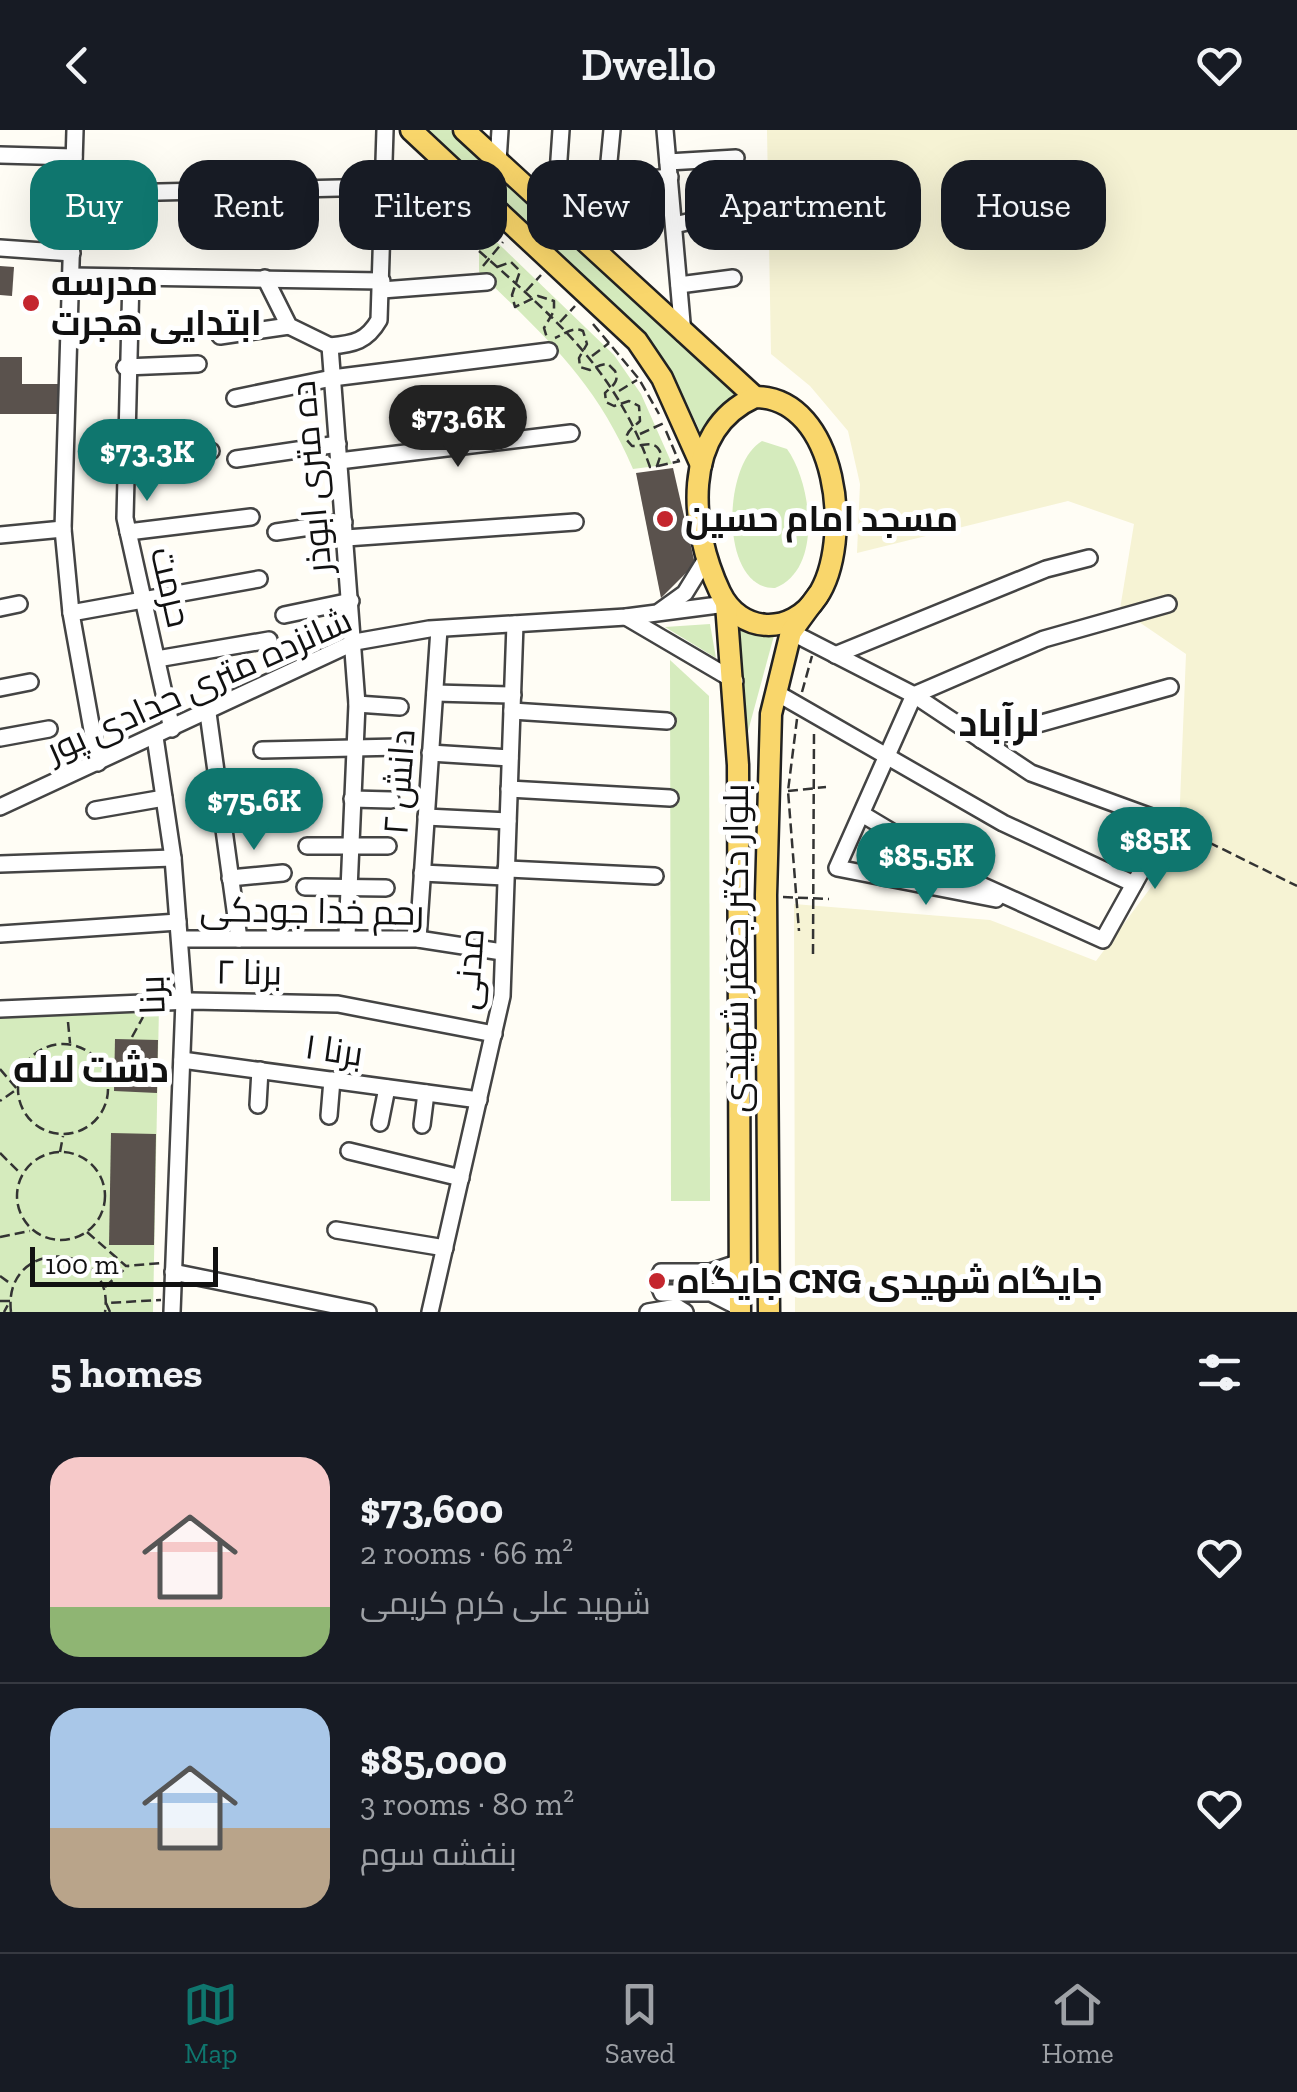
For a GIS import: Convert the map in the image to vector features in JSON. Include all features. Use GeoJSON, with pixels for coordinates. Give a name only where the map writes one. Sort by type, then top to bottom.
{"type":"FeatureCollection","features":[{"type":"Feature","properties":{"kind":"main road"},"geometry":{"type":"LineString","coordinates":[[411,130],[637,341],[662,378],[692,461],[706,558],[726,604],[746,621],[766,626],[790,621],[818,596],[830,557],[834,513],[826,456],[812,428],[789,404],[755,398],[596,250]]}},
{"type":"Feature","properties":{"kind":"main road"},"geometry":{"type":"LineString","coordinates":[[464,130],[497,160]]}},
{"type":"Feature","properties":{"kind":"main road"},"geometry":{"type":"LineString","coordinates":[[692,461],[717,427],[738,406],[755,398]]}},
{"type":"Feature","properties":{"kind":"main road","name":"بلوار دکتر جعفر شهیدی"},"geometry":{"type":"LineString","coordinates":[[768,1312],[768,768],[775,692],[791,632],[818,596]]}},
{"type":"Feature","properties":{"kind":"main road","name":"بلوار دکتر جعفر شهیدی"},"geometry":{"type":"LineString","coordinates":[[726,604],[735,680],[740,1310]]}},
{"type":"Feature","properties":{"kind":"street"},"geometry":{"type":"LineString","coordinates":[[0,155],[74,157],[75,130]]}},
{"type":"Feature","properties":{"kind":"street"},"geometry":{"type":"LineString","coordinates":[[384,160],[386,130]]}},
{"type":"Feature","properties":{"kind":"street"},"geometry":{"type":"LineString","coordinates":[[498,160],[500,130]]}},
{"type":"Feature","properties":{"kind":"street"},"geometry":{"type":"LineString","coordinates":[[558,160],[561,130]]}},
{"type":"Feature","properties":{"kind":"street"},"geometry":{"type":"LineString","coordinates":[[608,160],[612,130]]}},
{"type":"Feature","properties":{"kind":"street"},"geometry":{"type":"LineString","coordinates":[[666,130],[684,334]]}},
{"type":"Feature","properties":{"kind":"street"},"geometry":{"type":"LineString","coordinates":[[665,171],[736,158]]}},
{"type":"Feature","properties":{"kind":"street"},"geometry":{"type":"LineString","coordinates":[[158,192],[339,188]]}},
{"type":"Feature","properties":{"kind":"street"},"geometry":{"type":"LineString","coordinates":[[674,226],[685,223]]}},
{"type":"Feature","properties":{"kind":"street"},"geometry":{"type":"LineString","coordinates":[[0,248],[72,253]]}},
{"type":"Feature","properties":{"kind":"street"},"geometry":{"type":"LineString","coordinates":[[72,250],[63,529],[71,613],[98,763]]}},
{"type":"Feature","properties":{"kind":"street"},"geometry":{"type":"LineString","coordinates":[[330,346],[352,344],[370,335],[378,320],[382,250]]}},
{"type":"Feature","properties":{"kind":"street"},"geometry":{"type":"LineString","coordinates":[[600,250],[600,255]]}},
{"type":"Feature","properties":{"kind":"street"},"geometry":{"type":"LineString","coordinates":[[71,276],[264,278],[382,286],[483,277]]}},
{"type":"Feature","properties":{"kind":"street","name":"حرمت"},"geometry":{"type":"LineString","coordinates":[[130,276],[125,451],[128,532],[172,730]]}},
{"type":"Feature","properties":{"kind":"street"},"geometry":{"type":"LineString","coordinates":[[220,336],[289,326],[264,278]]}},
{"type":"Feature","properties":{"kind":"street"},"geometry":{"type":"LineString","coordinates":[[679,284],[733,278]]}},
{"type":"Feature","properties":{"kind":"street","name":"ده متری ابوذر"},"geometry":{"type":"LineString","coordinates":[[289,326],[330,346],[357,704],[346,936]]}},
{"type":"Feature","properties":{"kind":"street"},"geometry":{"type":"LineString","coordinates":[[234,398],[332,378],[549,351]]}},
{"type":"Feature","properties":{"kind":"street"},"geometry":{"type":"LineString","coordinates":[[126,367],[198,364]]}},
{"type":"Feature","properties":{"kind":"street"},"geometry":{"type":"LineString","coordinates":[[236,459],[571,434]]}},
{"type":"Feature","properties":{"kind":"street"},"geometry":{"type":"LineString","coordinates":[[125,451],[211,451]]}},
{"type":"Feature","properties":{"kind":"street"},"geometry":{"type":"LineString","coordinates":[[128,532],[251,517]]}},
{"type":"Feature","properties":{"kind":"street"},"geometry":{"type":"LineString","coordinates":[[276,532],[576,522]]}},
{"type":"Feature","properties":{"kind":"street"},"geometry":{"type":"LineString","coordinates":[[0,535],[63,529]]}},
{"type":"Feature","properties":{"kind":"street"},"geometry":{"type":"LineString","coordinates":[[655,614],[685,593],[706,558]]}},
{"type":"Feature","properties":{"kind":"street"},"geometry":{"type":"LineString","coordinates":[[835,654],[1046,568],[1090,558]]}},
{"type":"Feature","properties":{"kind":"street"},"geometry":{"type":"LineString","coordinates":[[71,613],[258,579]]}},
{"type":"Feature","properties":{"kind":"street"},"geometry":{"type":"LineString","coordinates":[[284,615],[352,601]]}},
{"type":"Feature","properties":{"kind":"street"},"geometry":{"type":"LineString","coordinates":[[0,608],[19,604]]}},
{"type":"Feature","properties":{"kind":"street","name":"شانزده متری حدادی پور"},"geometry":{"type":"LineString","coordinates":[[0,807],[355,642],[439,629],[655,614],[726,604]]}},
{"type":"Feature","properties":{"kind":"street"},"geometry":{"type":"LineString","coordinates":[[1022,904],[838,868],[914,695],[1044,639],[1168,604]]}},
{"type":"Feature","properties":{"kind":"street"},"geometry":{"type":"LineString","coordinates":[[626,616],[735,680]]}},
{"type":"Feature","properties":{"kind":"street","name":"مدنی"},"geometry":{"type":"LineString","coordinates":[[430,1312],[502,996],[516,624]]}},
{"type":"Feature","properties":{"kind":"street","name":"دانش ۲"},"geometry":{"type":"LineString","coordinates":[[418,939],[439,629]]}},
{"type":"Feature","properties":{"kind":"street"},"geometry":{"type":"LineString","coordinates":[[791,632],[914,695],[1031,774],[1168,823],[1103,940],[978,884],[862,814]]}},
{"type":"Feature","properties":{"kind":"street"},"geometry":{"type":"LineString","coordinates":[[156,659],[269,640]]}},
{"type":"Feature","properties":{"kind":"street"},"geometry":{"type":"LineString","coordinates":[[0,688],[30,682]]}},
{"type":"Feature","properties":{"kind":"street"},"geometry":{"type":"LineString","coordinates":[[981,740],[1170,687]]}},
{"type":"Feature","properties":{"kind":"street"},"geometry":{"type":"LineString","coordinates":[[775,692],[1003,824],[1134,884]]}},
{"type":"Feature","properties":{"kind":"street"},"geometry":{"type":"LineString","coordinates":[[435,693],[667,721]]}},
{"type":"Feature","properties":{"kind":"street"},"geometry":{"type":"LineString","coordinates":[[357,704],[400,707]]}},
{"type":"Feature","properties":{"kind":"street"},"geometry":{"type":"LineString","coordinates":[[208,713],[239,939]]}},
{"type":"Feature","properties":{"kind":"street"},"geometry":{"type":"LineString","coordinates":[[0,738],[49,729]]}},
{"type":"Feature","properties":{"kind":"street","name":"برنا"},"geometry":{"type":"LineString","coordinates":[[155,738],[173,858],[184,1002],[172,1306]]}},
{"type":"Feature","properties":{"kind":"street"},"geometry":{"type":"LineString","coordinates":[[262,750],[399,747]]}},
{"type":"Feature","properties":{"kind":"street"},"geometry":{"type":"LineString","coordinates":[[430,753],[510,758]]}},
{"type":"Feature","properties":{"kind":"street"},"geometry":{"type":"LineString","coordinates":[[509,789],[670,798]]}},
{"type":"Feature","properties":{"kind":"street"},"geometry":{"type":"LineString","coordinates":[[95,810],[164,798]]}},
{"type":"Feature","properties":{"kind":"street"},"geometry":{"type":"LineString","coordinates":[[220,804],[293,798]]}},
{"type":"Feature","properties":{"kind":"street"},"geometry":{"type":"LineString","coordinates":[[352,799],[390,800]]}},
{"type":"Feature","properties":{"kind":"street"},"geometry":{"type":"LineString","coordinates":[[426,817],[508,821]]}},
{"type":"Feature","properties":{"kind":"street"},"geometry":{"type":"LineString","coordinates":[[306,846],[388,846]]}},
{"type":"Feature","properties":{"kind":"street"},"geometry":{"type":"LineString","coordinates":[[0,864],[173,858]]}},
{"type":"Feature","properties":{"kind":"street"},"geometry":{"type":"LineString","coordinates":[[230,878],[282,872]]}},
{"type":"Feature","properties":{"kind":"street"},"geometry":{"type":"LineString","coordinates":[[422,873],[655,876]]}},
{"type":"Feature","properties":{"kind":"street"},"geometry":{"type":"LineString","coordinates":[[306,887],[386,888]]}},
{"type":"Feature","properties":{"kind":"street"},"geometry":{"type":"LineString","coordinates":[[0,934],[178,922]]}},
{"type":"Feature","properties":{"kind":"street","name":"رحم خدا جودکی"},"geometry":{"type":"LineString","coordinates":[[180,939],[346,936],[418,939],[502,952]]}},
{"type":"Feature","properties":{"kind":"street","name":"برنا ۲"},"geometry":{"type":"LineString","coordinates":[[0,1008],[184,1002],[338,1004],[494,1034]]}},
{"type":"Feature","properties":{"kind":"street","name":"برنا ۱"},"geometry":{"type":"LineString","coordinates":[[182,1060],[478,1100]]}},
{"type":"Feature","properties":{"kind":"street"},"geometry":{"type":"LineString","coordinates":[[258,1105],[260,1070]]}},
{"type":"Feature","properties":{"kind":"street"},"geometry":{"type":"LineString","coordinates":[[328,1116],[332,1080]]}},
{"type":"Feature","properties":{"kind":"street"},"geometry":{"type":"LineString","coordinates":[[380,1124],[387,1088]]}},
{"type":"Feature","properties":{"kind":"street"},"geometry":{"type":"LineString","coordinates":[[422,1125],[426,1093]]}},
{"type":"Feature","properties":{"kind":"street"},"geometry":{"type":"LineString","coordinates":[[349,1151],[461,1178]]}},
{"type":"Feature","properties":{"kind":"street"},"geometry":{"type":"LineString","coordinates":[[336,1230],[445,1248]]}},
{"type":"Feature","properties":{"kind":"street"},"geometry":{"type":"LineString","coordinates":[[740,1262],[710,1272],[661,1272],[658,1279],[662,1293],[711,1292],[740,1310]]}},
{"type":"Feature","properties":{"kind":"street"},"geometry":{"type":"LineString","coordinates":[[173,1267],[368,1312]]}},
{"type":"Feature","properties":{"kind":"street"},"geometry":{"type":"LineString","coordinates":[[648,1312],[677,1307],[685,1312]]}},
{"type":"Feature","properties":{"kind":"path"},"geometry":{"type":"LineString","coordinates":[[483,277],[488,259],[505,240],[512,247]]}},
{"type":"Feature","properties":{"kind":"path"},"geometry":{"type":"LineString","coordinates":[[479,251],[591,357],[623,403],[650,467],[692,461],[664,424],[639,379],[588,320]]}},
{"type":"Feature","properties":{"kind":"path"},"geometry":{"type":"LineString","coordinates":[[497,267],[505,262],[517,266],[517,284],[512,295],[515,307],[550,297],[556,307],[544,328],[546,337],[577,328],[586,334],[580,367],[608,364],[616,370],[613,386],[605,393],[606,402],[614,406],[634,403],[642,410],[626,439],[632,446],[650,443],[660,450],[657,466]]}},
{"type":"Feature","properties":{"kind":"path"},"geometry":{"type":"LineString","coordinates":[[525,292],[542,274],[553,285]]}},
{"type":"Feature","properties":{"kind":"path"},"geometry":{"type":"LineString","coordinates":[[559,323],[576,307],[564,296]]}},
{"type":"Feature","properties":{"kind":"path"},"geometry":{"type":"LineString","coordinates":[[591,357],[610,342]]}},
{"type":"Feature","properties":{"kind":"path"},"geometry":{"type":"LineString","coordinates":[[617,392],[639,379]]}},
{"type":"Feature","properties":{"kind":"path"},"geometry":{"type":"LineString","coordinates":[[638,434],[664,424]]}},
{"type":"Feature","properties":{"kind":"path"},"geometry":{"type":"LineString","coordinates":[[799,932],[788,791],[798,706],[816,645]]}},
{"type":"Feature","properties":{"kind":"path"},"geometry":{"type":"LineString","coordinates":[[813,954],[814,715]]}},
{"type":"Feature","properties":{"kind":"path"},"geometry":{"type":"LineString","coordinates":[[788,791],[826,787]]}},
{"type":"Feature","properties":{"kind":"path"},"geometry":{"type":"LineString","coordinates":[[1168,823],[1297,886]]}},
{"type":"Feature","properties":{"kind":"path"},"geometry":{"type":"LineString","coordinates":[[766,896],[829,899]]}},
{"type":"Feature","properties":{"kind":"path"},"geometry":{"type":"LineString","coordinates":[[132,1038],[151,1003]]}},
{"type":"Feature","properties":{"kind":"path"},"geometry":{"type":"LineString","coordinates":[[67,1006],[70,1044]]}},
{"type":"Feature","properties":{"kind":"path"},"geometry":{"type":"LineString","coordinates":[[70,1044],[97,1058],[108,1088],[107,1102],[90,1125],[64,1134],[36,1126],[20,1104],[17,1089],[20,1074],[40,1050],[70,1044]]}},
{"type":"Feature","properties":{"kind":"path"},"geometry":{"type":"LineString","coordinates":[[0,1070],[17,1089]]}},
{"type":"Feature","properties":{"kind":"path"},"geometry":{"type":"LineString","coordinates":[[0,1101],[17,1089]]}},
{"type":"Feature","properties":{"kind":"path"},"geometry":{"type":"LineString","coordinates":[[60,1152],[64,1134]]}},
{"type":"Feature","properties":{"kind":"path"},"geometry":{"type":"LineString","coordinates":[[0,1237],[31,1230],[59,1241],[87,1232],[103,1211],[104,1182],[87,1160],[60,1152],[32,1162],[22,1174],[17,1204],[31,1230]]}},
{"type":"Feature","properties":{"kind":"path"},"geometry":{"type":"LineString","coordinates":[[0,1153],[22,1174]]}},
{"type":"Feature","properties":{"kind":"path"},"geometry":{"type":"LineString","coordinates":[[87,1232],[128,1266],[173,1267]]}},
{"type":"Feature","properties":{"kind":"path"},"geometry":{"type":"LineString","coordinates":[[59,1241],[59,1255]]}},
{"type":"Feature","properties":{"kind":"path"},"geometry":{"type":"LineString","coordinates":[[4,1312],[14,1285],[35,1261],[59,1255],[83,1262],[104,1288],[107,1312]]}},
{"type":"Feature","properties":{"kind":"path"},"geometry":{"type":"LineString","coordinates":[[104,1288],[128,1266]]}},
{"type":"Feature","properties":{"kind":"path"},"geometry":{"type":"LineString","coordinates":[[0,1276],[14,1285]]}},
{"type":"Feature","properties":{"kind":"path"},"geometry":{"type":"LineString","coordinates":[[0,1301],[10,1301]]}},
{"type":"Feature","properties":{"kind":"path"},"geometry":{"type":"LineString","coordinates":[[10,1301],[11,1312]]}},
{"type":"Feature","properties":{"kind":"path"},"geometry":{"type":"LineString","coordinates":[[106,1303],[172,1306]]}},
{"type":"Feature","properties":{"kind":"shaded area"},"geometry":{"type":"Polygon","coordinates":[[[767,130],[1297,130],[1297,1312],[795,1312],[794,904],[990,920],[1096,961],[1178,851],[1186,654],[1120,609],[1134,524],[1068,501],[857,553],[860,484],[848,431],[810,386],[771,354],[769,250],[921,250],[921,160],[768,160],[767,130]]]}},
{"type":"Feature","properties":{"kind":"green space"},"geometry":{"type":"Polygon","coordinates":[[[424,130],[450,130],[483,160],[456,160],[424,130]]]}},
{"type":"Feature","properties":{"kind":"green space"},"geometry":{"type":"Polygon","coordinates":[[[507,182],[527,201],[527,225],[507,207],[507,182]]]}},
{"type":"Feature","properties":{"kind":"green space"},"geometry":{"type":"Polygon","coordinates":[[[479,250],[505,250],[614,355],[641,394],[672,464],[633,469],[585,385],[547,340],[479,272],[479,250]]]}},
{"type":"Feature","properties":{"kind":"green space"},"geometry":{"type":"Polygon","coordinates":[[[554,250],[580,250],[749,405],[707,446],[678,385],[638,328],[554,250]]]}},
{"type":"Feature","properties":{"kind":"green space"},"geometry":{"type":"Polygon","coordinates":[[[762,441],[787,449],[807,502],[807,544],[801,563],[791,578],[775,588],[757,583],[744,569],[732,524],[739,474],[749,454],[762,441]]]}},
{"type":"Feature","properties":{"kind":"green space"},"geometry":{"type":"Polygon","coordinates":[[[739,618],[778,621],[741,757],[739,618]]]}},
{"type":"Feature","properties":{"kind":"green space"},"geometry":{"type":"Polygon","coordinates":[[[710,624],[716,658],[665,627],[710,624]]]}},
{"type":"Feature","properties":{"kind":"green space"},"geometry":{"type":"Polygon","coordinates":[[[670,660],[709,696],[710,1201],[671,1201],[670,660]]]}},
{"type":"Feature","properties":{"kind":"green space"},"geometry":{"type":"Polygon","coordinates":[[[159,1006],[153,1312],[0,1312],[0,1016],[159,1006]]]}},
{"type":"Feature","properties":{"kind":"building"},"geometry":{"type":"Polygon","coordinates":[[[0,266],[14,267],[12,296],[0,295],[0,266]]]}},
{"type":"Feature","properties":{"kind":"building"},"geometry":{"type":"Polygon","coordinates":[[[0,357],[22,357],[22,384],[62,384],[62,414],[0,414],[0,357]]]}},
{"type":"Feature","properties":{"kind":"building","name":"مسجد امام حسین"},"geometry":{"type":"Polygon","coordinates":[[[673,468],[695,564],[661,598],[636,473],[673,468]]]}},
{"type":"Feature","properties":{"kind":"building"},"geometry":{"type":"Polygon","coordinates":[[[115,1039],[158,1040],[157,1093],[114,1091],[115,1039]]]}},
{"type":"Feature","properties":{"kind":"building"},"geometry":{"type":"Polygon","coordinates":[[[111,1133],[156,1134],[154,1245],[109,1245],[111,1133]]]}},
{"type":"Feature","properties":{"kind":"building"},"geometry":{"type":"Polygon","coordinates":[[[650,1277],[705,1279],[705,1290],[650,1288],[650,1277]]]}},
{"type":"Feature","properties":{"kind":"place","name":"مدرسه ابتدایی هجرت"},"geometry":{"type":"Point","coordinates":[31,303]}},
{"type":"Feature","properties":{"kind":"place","name":"مسجد امام حسین"},"geometry":{"type":"Point","coordinates":[665,519]}},
{"type":"Feature","properties":{"kind":"place","name":"جایگاه CNG جایگاه شهیدی"},"geometry":{"type":"Point","coordinates":[657,1281]}},
{"type":"Feature","properties":{"kind":"district","name":"لرآباد"},"geometry":{"type":"Point","coordinates":[999,723]}},
{"type":"Feature","properties":{"kind":"district","name":"دشت لاله"},"geometry":{"type":"Point","coordinates":[91,1069]}}]}
